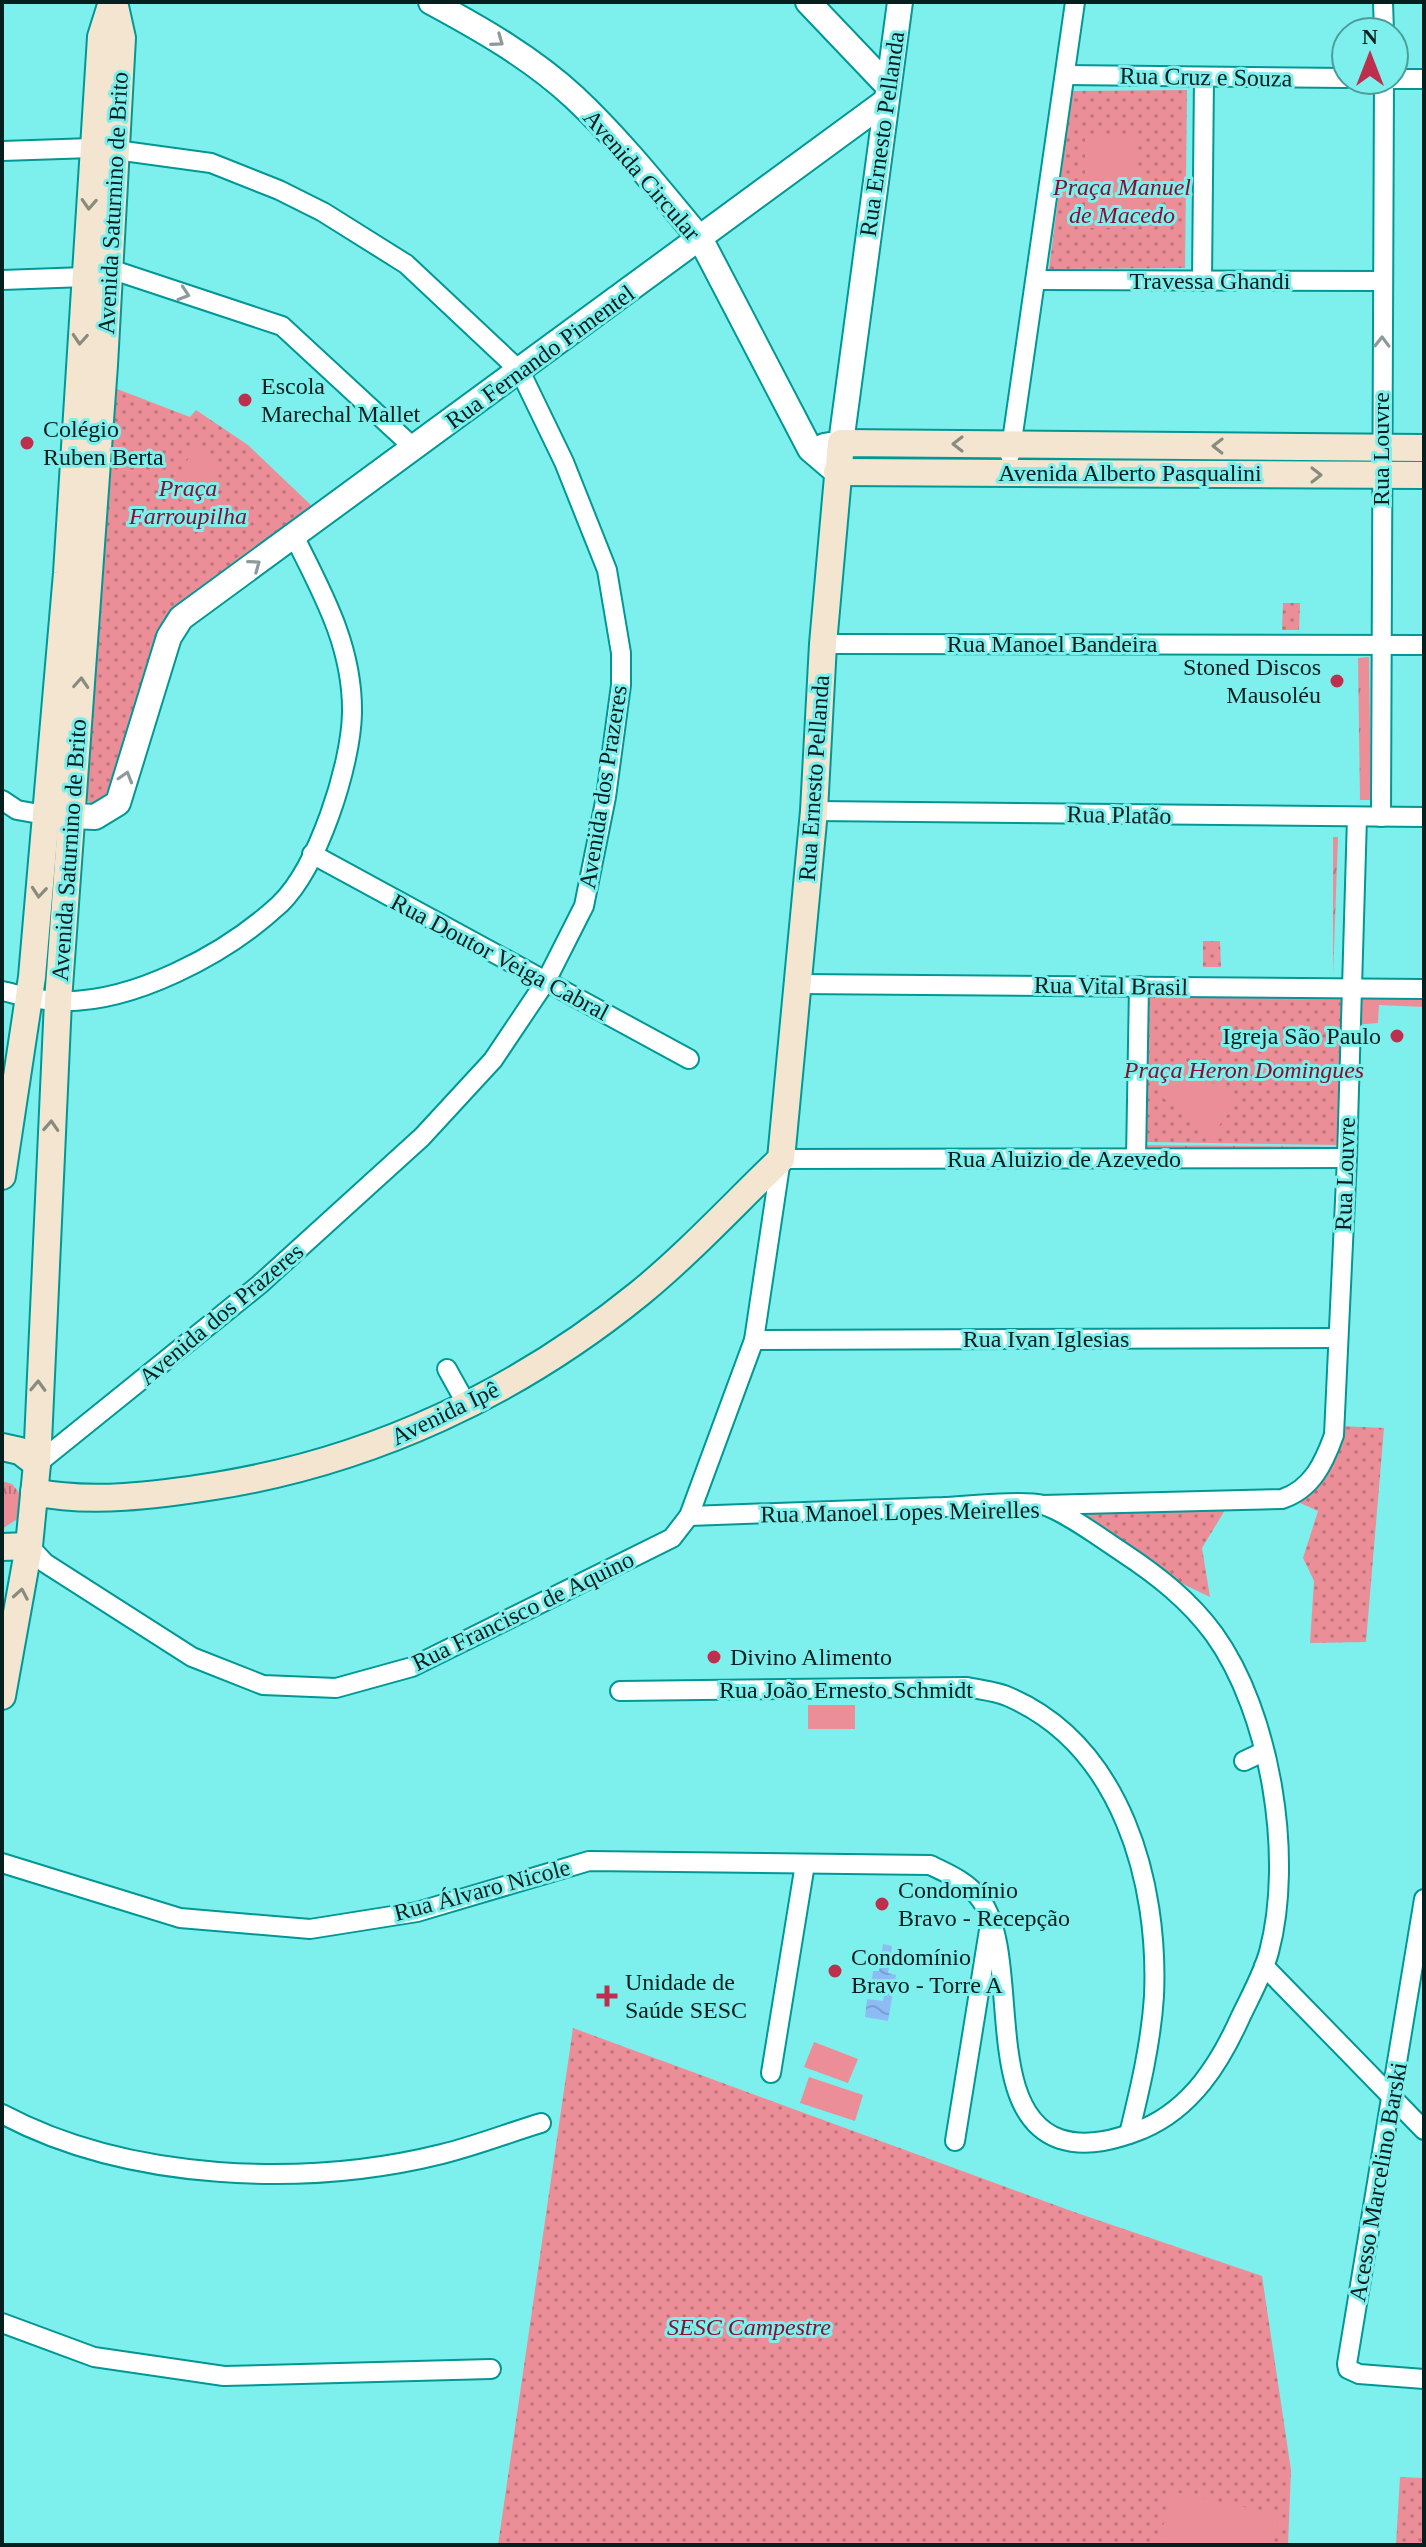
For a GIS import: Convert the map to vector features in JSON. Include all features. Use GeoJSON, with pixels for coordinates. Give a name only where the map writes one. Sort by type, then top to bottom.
{"type":"FeatureCollection","features":[{"type":"Feature","properties":{"kind":"main road","name":"Avenida Saturnino de Brito"},"geometry":{"type":"LineString","coordinates":[[2,1176],[29,998],[104,149],[122,38],[113,2]]}},
{"type":"Feature","properties":{"kind":"main road","name":"Avenida Saturnino de Brito"},"geometry":{"type":"LineString","coordinates":[[2,1696],[29,1546],[37,1464],[58,1001],[72,816],[93,269]]}},
{"type":"Feature","properties":{"kind":"main road","name":"Avenida Alberto Pasqualini"},"geometry":{"type":"LineString","coordinates":[[841,443],[1424,448]]}},
{"type":"Feature","properties":{"kind":"main road","name":"Rua Ernesto Pellanda"},"geometry":{"type":"LineString","coordinates":[[781,1159],[814,811],[823,644],[841,443]]}},
{"type":"Feature","properties":{"kind":"main road","name":"Avenida Alberto Pasqualini"},"geometry":{"type":"LineString","coordinates":[[837,472],[1424,475]]}},
{"type":"Feature","properties":{"kind":"main road","name":"Avenida Ipê"},"geometry":{"type":"LineString","coordinates":[[34,1492],[56,1496],[191,1490],[296,1471],[388,1442],[467,1405],[545,1362],[641,1292],[781,1159]]}},
{"type":"Feature","properties":{"kind":"main road"},"geometry":{"type":"LineString","coordinates":[[2,1447],[20,1451],[37,1464]]}},
{"type":"Feature","properties":{"kind":"main road"},"geometry":{"type":"LineString","coordinates":[[2,1547],[29,1546]]}},
{"type":"Feature","properties":{"kind":"street","name":"Avenida Circular"},"geometry":{"type":"LineString","coordinates":[[431,2],[490,34],[574,97],[701,240],[810,449],[837,472]]}},
{"type":"Feature","properties":{"kind":"street"},"geometry":{"type":"LineString","coordinates":[[808,2],[887,93]]}},
{"type":"Feature","properties":{"kind":"street","name":"Rua Ernesto Pellanda"},"geometry":{"type":"LineString","coordinates":[[841,443],[900,2]]}},
{"type":"Feature","properties":{"kind":"street"},"geometry":{"type":"LineString","coordinates":[[1008,473],[1075,2]]}},
{"type":"Feature","properties":{"kind":"street","name":"Rua Cruz e Souza"},"geometry":{"type":"LineString","coordinates":[[1065,75],[1330,78]]}},
{"type":"Feature","properties":{"kind":"street"},"geometry":{"type":"LineString","coordinates":[[1202,281],[1204,77]]}},
{"type":"Feature","properties":{"kind":"street","name":"Rua Fernando Pimentel"},"geometry":{"type":"LineString","coordinates":[[45,815],[95,817],[118,803],[173,627],[701,240],[887,93]]}},
{"type":"Feature","properties":{"kind":"street","name":"Rua Louvre"},"geometry":{"type":"LineString","coordinates":[[1381,817],[1380,448],[1384,96]]}},
{"type":"Feature","properties":{"kind":"street","name":"Avenida dos Prazeres"},"geometry":{"type":"LineString","coordinates":[[2,151],[104,149],[211,163],[279,190],[323,212],[406,264],[520,371],[564,462],[607,570],[621,653],[621,685],[606,797],[584,906],[546,981],[493,1060],[422,1137],[259,1285],[37,1464]]}},
{"type":"Feature","properties":{"kind":"street"},"geometry":{"type":"LineString","coordinates":[[2,280],[93,269],[282,326],[414,448]]}},
{"type":"Feature","properties":{"kind":"street","name":"Travessa Ghandi"},"geometry":{"type":"LineString","coordinates":[[1036,280],[1383,281]]}},
{"type":"Feature","properties":{"kind":"street"},"geometry":{"type":"LineString","coordinates":[[810,449],[841,443]]}},
{"type":"Feature","properties":{"kind":"street"},"geometry":{"type":"LineString","coordinates":[[2,991],[58,1001],[140,988],[212,953],[281,902],[312,854],[334,805],[347,761],[351,699],[347,660],[335,617],[294,536]]}},
{"type":"Feature","properties":{"kind":"street","name":"Rua Manoel Bandeira"},"geometry":{"type":"LineString","coordinates":[[823,644],[1424,645]]}},
{"type":"Feature","properties":{"kind":"street"},"geometry":{"type":"LineString","coordinates":[[2,800],[17,810],[45,815]]}},
{"type":"Feature","properties":{"kind":"street","name":"Rua Platão"},"geometry":{"type":"LineString","coordinates":[[814,811],[1424,817]]}},
{"type":"Feature","properties":{"kind":"street","name":"Rua Louvre"},"geometry":{"type":"LineString","coordinates":[[1042,1505],[1282,1499],[1294,1495],[1315,1476],[1334,1435],[1347,1158],[1357,817]]}},
{"type":"Feature","properties":{"kind":"street","name":"Rua Doutor Veiga Cabral"},"geometry":{"type":"LineString","coordinates":[[312,854],[689,1059]]}},
{"type":"Feature","properties":{"kind":"street","name":"Rua Vital Brasil"},"geometry":{"type":"LineString","coordinates":[[798,984],[1424,989]]}},
{"type":"Feature","properties":{"kind":"street"},"geometry":{"type":"LineString","coordinates":[[1136,1159],[1139,986]]}},
{"type":"Feature","properties":{"kind":"street","name":"Rua Aluizio de Azevedo"},"geometry":{"type":"LineString","coordinates":[[781,1159],[1347,1158]]}},
{"type":"Feature","properties":{"kind":"street","name":"Rua Ernesto Pellanda"},"geometry":{"type":"LineString","coordinates":[[672,1538],[689,1516],[754,1340],[781,1159]]}},
{"type":"Feature","properties":{"kind":"street","name":"Rua Ivan Iglesias"},"geometry":{"type":"LineString","coordinates":[[754,1340],[1338,1338]]}},
{"type":"Feature","properties":{"kind":"street"},"geometry":{"type":"LineString","coordinates":[[447,1369],[467,1405]]}},
{"type":"Feature","properties":{"kind":"street","name":"Rua Manoel Lopes Meirelles"},"geometry":{"type":"LineString","coordinates":[[689,1516],[1042,1505],[1137,1562],[1193,1608],[1234,1668],[1263,1752],[1276,1813],[1278,1853],[1273,1930],[1264,1966],[1231,2039],[1194,2096],[1163,2120],[1129,2134],[1085,2142],[1060,2139],[1041,2127],[1025,2108],[1010,2056],[1001,1967],[990,1922]]}},
{"type":"Feature","properties":{"kind":"street","name":"Rua Francisco de Aquino"},"geometry":{"type":"LineString","coordinates":[[29,1546],[45,1563],[192,1657],[263,1685],[336,1688],[412,1667],[672,1538]]}},
{"type":"Feature","properties":{"kind":"street","name":"Rua João Ernesto Schmidt"},"geometry":{"type":"LineString","coordinates":[[620,1691],[967,1687],[1007,1696],[1046,1717],[1094,1762],[1113,1797],[1138,1854],[1153,1922],[1154,1997],[1143,2075],[1129,2134]]}},
{"type":"Feature","properties":{"kind":"street"},"geometry":{"type":"LineString","coordinates":[[1244,1761],[1263,1752]]}},
{"type":"Feature","properties":{"kind":"street","name":"Rua Álvaro Nicole"},"geometry":{"type":"LineString","coordinates":[[2,1863],[180,1918],[310,1929],[417,1912],[589,1861],[930,1865],[959,1879],[981,1900],[990,1922]]}},
{"type":"Feature","properties":{"kind":"street"},"geometry":{"type":"LineString","coordinates":[[771,2073],[805,1864]]}},
{"type":"Feature","properties":{"kind":"street","name":"Acesso Marcelino Barski"},"geometry":{"type":"LineString","coordinates":[[1424,1899],[1348,2369],[1359,2374],[1424,2379]]}},
{"type":"Feature","properties":{"kind":"street"},"geometry":{"type":"LineString","coordinates":[[955,2141],[990,1922]]}},
{"type":"Feature","properties":{"kind":"street"},"geometry":{"type":"LineString","coordinates":[[1264,1966],[1424,2130]]}},
{"type":"Feature","properties":{"kind":"street"},"geometry":{"type":"LineString","coordinates":[[2,2114],[39,2133],[147,2161],[223,2174],[276,2175],[441,2154],[541,2123]]}},
{"type":"Feature","properties":{"kind":"street"},"geometry":{"type":"LineString","coordinates":[[2,2323],[94,2357],[224,2376],[491,2369]]}},
{"type":"Feature","properties":{"kind":"green space","name":"Praça Manuel de Macedo"},"geometry":{"type":"Polygon","coordinates":[[[1187,90],[1185,268],[1049,269],[1072,91],[1187,90]]]}},
{"type":"Feature","properties":{"kind":"green space"},"geometry":{"type":"Polygon","coordinates":[[[1085,138],[1136,138],[1136,228],[1085,228],[1085,138]]]}},
{"type":"Feature","properties":{"kind":"green space","name":"Praça Farroupilha"},"geometry":{"type":"Polygon","coordinates":[[[117,389],[190,417],[196,410],[248,445],[315,509],[163,620],[111,798],[95,807],[83,797],[117,389]]]}},
{"type":"Feature","properties":{"kind":"green space"},"geometry":{"type":"Polygon","coordinates":[[[196,447],[224,466],[195,509],[167,491],[196,447]]]}},
{"type":"Feature","properties":{"kind":"green space"},"geometry":{"type":"Polygon","coordinates":[[[1283,603],[1300,603],[1299,630],[1282,630],[1283,603]]]}},
{"type":"Feature","properties":{"kind":"green space"},"geometry":{"type":"Polygon","coordinates":[[[1369,657],[1371,800],[1360,800],[1358,658],[1369,657]]]}},
{"type":"Feature","properties":{"kind":"green space"},"geometry":{"type":"Polygon","coordinates":[[[1333,837],[1338,837],[1333,975],[1333,837]]]}},
{"type":"Feature","properties":{"kind":"green space"},"geometry":{"type":"Polygon","coordinates":[[[1203,941],[1220,941],[1221,967],[1203,967],[1203,941]]]}},
{"type":"Feature","properties":{"kind":"green space","name":"Praça Heron Domingues"},"geometry":{"type":"Polygon","coordinates":[[[1148,995],[1343,998],[1341,1145],[1145,1142],[1148,995]]]}},
{"type":"Feature","properties":{"kind":"green space"},"geometry":{"type":"Polygon","coordinates":[[[1354,997],[1424,997],[1424,1007],[1379,1005],[1378,1023],[1354,1025],[1354,997]]]}},
{"type":"Feature","properties":{"kind":"green space"},"geometry":{"type":"Polygon","coordinates":[[[1188,1064],[1237,1102],[1212,1135],[1162,1097],[1188,1064]]]}},
{"type":"Feature","properties":{"kind":"green space"},"geometry":{"type":"Polygon","coordinates":[[[1145,1145],[1340,1147],[1339,1153],[1144,1154],[1145,1145]]]}},
{"type":"Feature","properties":{"kind":"green space"},"geometry":{"type":"Polygon","coordinates":[[[1340,1426],[1384,1428],[1366,1642],[1310,1643],[1314,1581],[1303,1558],[1318,1511],[1298,1502],[1340,1426]]]}},
{"type":"Feature","properties":{"kind":"green space"},"geometry":{"type":"Polygon","coordinates":[[[2,1481],[12,1484],[22,1496],[19,1518],[2,1529],[2,1481]]]}},
{"type":"Feature","properties":{"kind":"green space"},"geometry":{"type":"Polygon","coordinates":[[[1228,1505],[1202,1548],[1210,1597],[1181,1583],[1064,1510],[1228,1505]]]}},
{"type":"Feature","properties":{"kind":"green space"},"geometry":{"type":"Polygon","coordinates":[[[808,1705],[855,1705],[855,1729],[808,1729],[808,1705]]]}},
{"type":"Feature","properties":{"kind":"green space","name":"SESC Campestre"},"geometry":{"type":"Polygon","coordinates":[[[573,2028],[1074,2212],[1262,2276],[1291,2470],[1288,2545],[498,2545],[573,2028]]]}},
{"type":"Feature","properties":{"kind":"green space"},"geometry":{"type":"Polygon","coordinates":[[[814,2042],[858,2059],[848,2083],[804,2067],[814,2042]]]}},
{"type":"Feature","properties":{"kind":"green space"},"geometry":{"type":"Polygon","coordinates":[[[809,2077],[863,2095],[855,2121],[800,2103],[809,2077]]]}},
{"type":"Feature","properties":{"kind":"green space"},"geometry":{"type":"Polygon","coordinates":[[[1400,2477],[1424,2478],[1424,2545],[1396,2545],[1400,2477]]]}},
{"type":"Feature","properties":{"kind":"green space"},"geometry":{"type":"Polygon","coordinates":[[[1171,2491],[1280,2515],[1273,2545],[1159,2545],[1171,2491]]]}},
{"type":"Feature","properties":{"kind":"water"},"geometry":{"type":"Polygon","coordinates":[[[883,1944],[892,1946],[888,1973],[896,1975],[888,2021],[865,2017],[867,1999],[883,2001],[885,1990],[877,1988],[878,1981],[872,1979],[873,1971],[879,1971],[883,1944]]]}},
{"type":"Feature","properties":{"kind":"place","name":"Escola Marechal Mallet"},"geometry":{"type":"Point","coordinates":[245,400]}},
{"type":"Feature","properties":{"kind":"place","name":"Colégio Ruben Berta"},"geometry":{"type":"Point","coordinates":[27,443]}},
{"type":"Feature","properties":{"kind":"place","name":"Stoned Discos Mausoléu"},"geometry":{"type":"Point","coordinates":[1337,681]}},
{"type":"Feature","properties":{"kind":"place","name":"Igreja São Paulo"},"geometry":{"type":"Point","coordinates":[1397,1036]}},
{"type":"Feature","properties":{"kind":"place","name":"Divino Alimento"},"geometry":{"type":"Point","coordinates":[714,1657]}},
{"type":"Feature","properties":{"kind":"place","name":"Condomínio Bravo - Recepção"},"geometry":{"type":"Point","coordinates":[882,1904]}},
{"type":"Feature","properties":{"kind":"place","name":"Condomínio Bravo - Torre A"},"geometry":{"type":"Point","coordinates":[835,1971]}},
{"type":"Feature","properties":{"kind":"place","name":"Unidade de Saúde SESC"},"geometry":{"type":"Point","coordinates":[607,1996]}}]}
